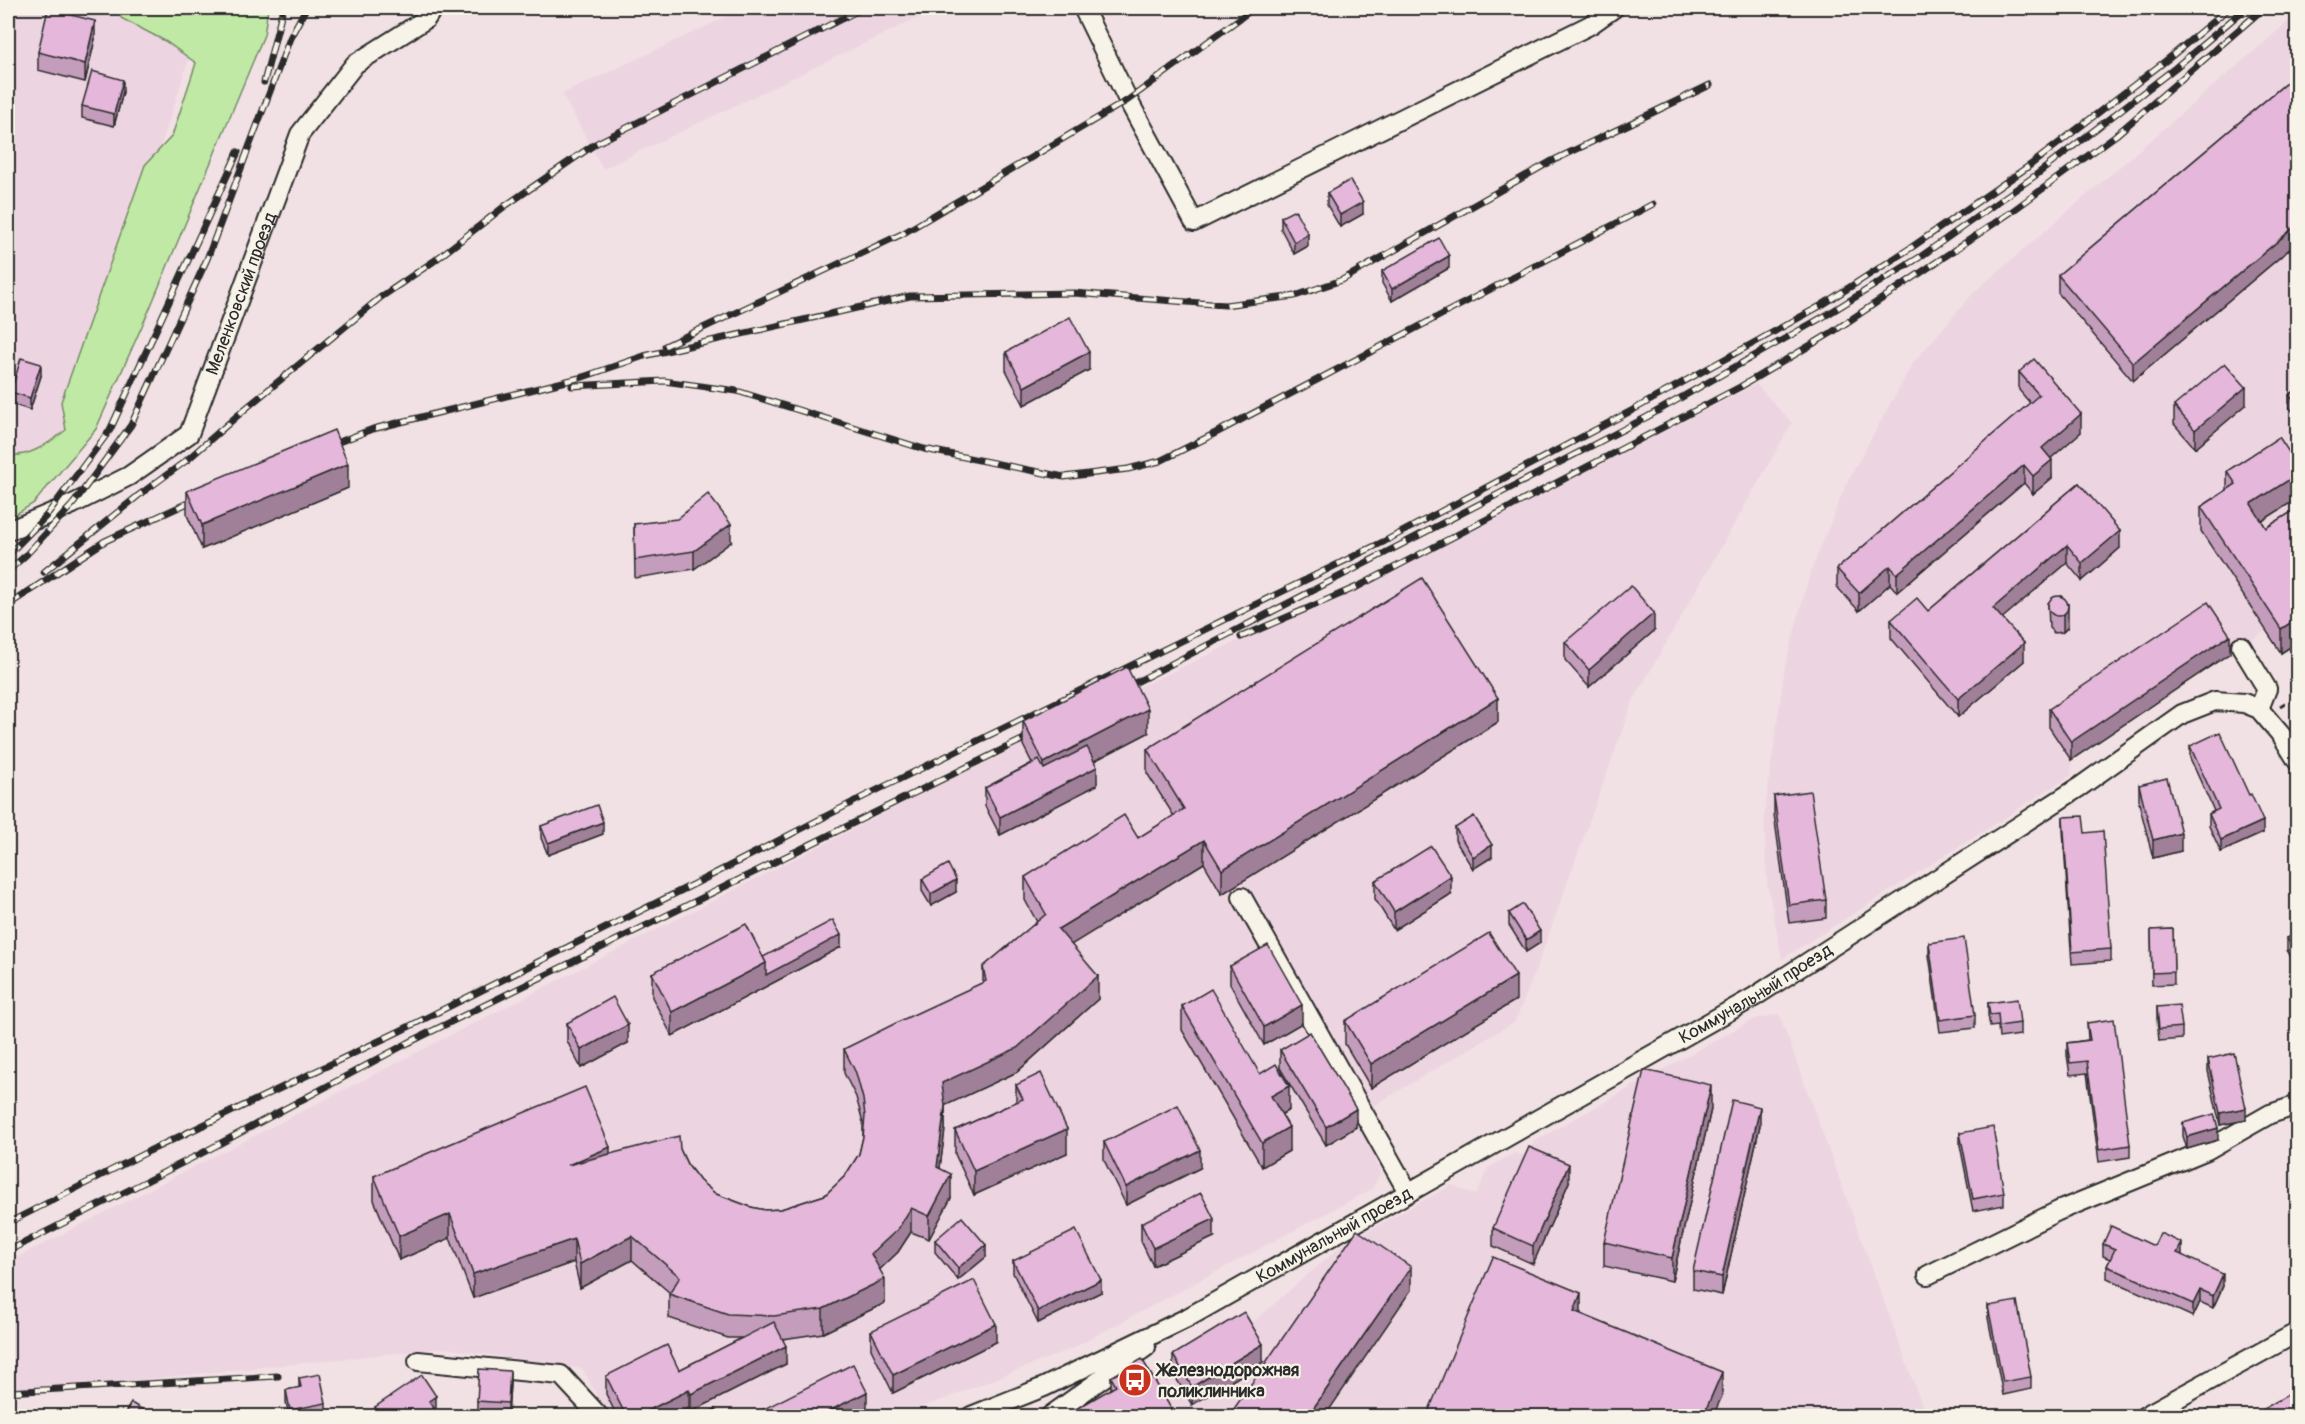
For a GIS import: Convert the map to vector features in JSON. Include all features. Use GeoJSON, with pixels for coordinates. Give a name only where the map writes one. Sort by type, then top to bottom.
{"type":"FeatureCollection","features":[{"type":"Feature","properties":{"kind":"street","name":"Меленковский проезд"},"geometry":{"type":"LineString","coordinates":[[8,531],[73,504],[129,476],[189,434],[300,134],[355,64],[426,20],[433,8]]}},
{"type":"Feature","properties":{"kind":"street"},"geometry":{"type":"LineString","coordinates":[[1083,8],[1128,100],[1194,222],[1590,25],[1614,8]]}},
{"type":"Feature","properties":{"kind":"street"},"geometry":{"type":"LineString","coordinates":[[2241,646],[2267,689],[2259,709],[2282,736],[2298,762]]}},
{"type":"Feature","properties":{"kind":"street","name":"Коммунальный проезд"},"geometry":{"type":"LineString","coordinates":[[1186,1318],[1754,997],[2081,786],[2182,714],[2215,701],[2244,703],[2259,709]]}},
{"type":"Feature","properties":{"kind":"street"},"geometry":{"type":"LineString","coordinates":[[1242,897],[1408,1192]]}},
{"type":"Feature","properties":{"kind":"street"},"geometry":{"type":"LineString","coordinates":[[1928,1275],[2058,1211],[2207,1150],[2270,1114],[2298,1105]]}},
{"type":"Feature","properties":{"kind":"street"},"geometry":{"type":"LineString","coordinates":[[971,1416],[1044,1387],[1186,1318]]}},
{"type":"Feature","properties":{"kind":"street"},"geometry":{"type":"LineString","coordinates":[[1050,1416],[1186,1318]]}},
{"type":"Feature","properties":{"kind":"street"},"geometry":{"type":"LineString","coordinates":[[2145,1416],[2298,1332]]}},
{"type":"Feature","properties":{"kind":"street"},"geometry":{"type":"LineString","coordinates":[[418,1361],[561,1375],[599,1416]]}},
{"type":"Feature","properties":{"kind":"shaded area"},"geometry":{"type":"Polygon","coordinates":[[[8,8],[205,8],[68,437],[8,499],[8,8]]]}},
{"type":"Feature","properties":{"kind":"shaded area"},"geometry":{"type":"Polygon","coordinates":[[[745,8],[938,8],[603,169],[562,94],[745,8]]]}},
{"type":"Feature","properties":{"kind":"shaded area"},"geometry":{"type":"Polygon","coordinates":[[[2297,14],[2297,642],[2265,631],[2071,759],[2072,775],[1782,959],[1767,882],[1764,816],[1785,666],[1810,573],[1847,482],[1913,363],[1973,293],[2297,14]]]}},
{"type":"Feature","properties":{"kind":"shaded area"},"geometry":{"type":"Polygon","coordinates":[[[1756,384],[1792,423],[1632,703],[1536,970],[1515,1022],[1356,1116],[1381,1172],[1372,1189],[1073,1348],[942,1400],[894,1416],[607,1416],[583,1369],[444,1348],[8,1394],[8,1262],[1017,745],[1489,522],[1756,384]]]}},
{"type":"Feature","properties":{"kind":"shaded area"},"geometry":{"type":"Polygon","coordinates":[[[1779,1014],[1926,1416],[1105,1416],[1146,1388],[1244,1330],[1343,1244],[1452,1185],[1476,1195],[1488,1168],[1514,1153],[1528,1157],[1533,1142],[1752,1020],[1779,1014]]]}},
{"type":"Feature","properties":{"kind":"green space"},"geometry":{"type":"Polygon","coordinates":[[[119,8],[268,8],[264,35],[150,308],[96,429],[34,503],[8,519],[8,455],[31,452],[66,430],[61,402],[145,165],[172,136],[196,63],[165,41],[121,18],[119,8]]]}},
{"type":"Feature","properties":{"kind":"building"},"geometry":{"type":"Polygon","coordinates":[[[48,9],[95,21],[85,64],[38,52],[48,9]]]}},
{"type":"Feature","properties":{"kind":"building"},"geometry":{"type":"Polygon","coordinates":[[[92,71],[123,80],[114,114],[82,106],[92,71]]]}},
{"type":"Feature","properties":{"kind":"building"},"geometry":{"type":"Polygon","coordinates":[[[2298,73],[2298,224],[2133,363],[2058,275],[2298,73]]]}},
{"type":"Feature","properties":{"kind":"building"},"geometry":{"type":"Polygon","coordinates":[[[1350,180],[1363,202],[1340,215],[1327,193],[1350,180]]]}},
{"type":"Feature","properties":{"kind":"building"},"geometry":{"type":"Polygon","coordinates":[[[1295,210],[1308,234],[1294,242],[1281,217],[1295,210]]]}},
{"type":"Feature","properties":{"kind":"building"},"geometry":{"type":"Polygon","coordinates":[[[1439,238],[1449,256],[1392,289],[1382,271],[1439,238]]]}},
{"type":"Feature","properties":{"kind":"building"},"geometry":{"type":"Polygon","coordinates":[[[1070,317],[1089,352],[1024,387],[1006,352],[1070,317]]]}},
{"type":"Feature","properties":{"kind":"building"},"geometry":{"type":"Polygon","coordinates":[[[21,358],[41,364],[30,398],[11,392],[21,358]]]}},
{"type":"Feature","properties":{"kind":"building"},"geometry":{"type":"Polygon","coordinates":[[[2034,359],[2081,414],[2042,448],[2052,460],[2033,476],[2024,465],[1897,574],[1890,566],[1859,593],[1837,569],[2039,395],[2019,372],[2034,359]]]}},
{"type":"Feature","properties":{"kind":"building"},"geometry":{"type":"Polygon","coordinates":[[[2225,363],[2246,387],[2195,430],[2174,406],[2225,363]]]}},
{"type":"Feature","properties":{"kind":"building"},"geometry":{"type":"Polygon","coordinates":[[[2298,389],[2298,406],[2289,395],[2298,389]]]}},
{"type":"Feature","properties":{"kind":"building"},"geometry":{"type":"Polygon","coordinates":[[[334,430],[348,464],[202,525],[187,491],[334,430]]]}},
{"type":"Feature","properties":{"kind":"building"},"geometry":{"type":"Polygon","coordinates":[[[2279,437],[2298,466],[2298,474],[2251,504],[2266,528],[2298,508],[2298,560],[2288,566],[2298,581],[2298,618],[2281,629],[2201,507],[2236,484],[2227,471],[2279,437]]]}},
{"type":"Feature","properties":{"kind":"building"},"geometry":{"type":"Polygon","coordinates":[[[2079,483],[2120,531],[2082,563],[2067,545],[1993,608],[2024,643],[1958,699],[1891,620],[1917,598],[1928,611],[2079,483]]]}},
{"type":"Feature","properties":{"kind":"building"},"geometry":{"type":"Polygon","coordinates":[[[708,494],[731,524],[694,551],[635,560],[634,524],[677,519],[708,494]]]}},
{"type":"Feature","properties":{"kind":"building"},"geometry":{"type":"Polygon","coordinates":[[[1422,578],[1498,698],[1222,870],[1204,840],[1058,929],[1098,976],[1017,1048],[942,1083],[945,1106],[937,1167],[951,1174],[929,1216],[911,1208],[898,1229],[871,1254],[885,1279],[823,1309],[774,1316],[728,1314],[669,1294],[680,1277],[632,1236],[580,1264],[574,1239],[473,1274],[450,1214],[399,1236],[374,1176],[585,1087],[610,1147],[568,1165],[679,1136],[680,1149],[687,1164],[700,1181],[716,1194],[765,1210],[781,1209],[825,1195],[845,1176],[859,1154],[863,1137],[865,1116],[863,1099],[856,1073],[844,1049],[986,981],[983,967],[1046,914],[1025,877],[1124,815],[1138,838],[1184,809],[1147,749],[1422,578]]]}},
{"type":"Feature","properties":{"kind":"building"},"geometry":{"type":"Polygon","coordinates":[[[1631,586],[1654,613],[1589,670],[1565,642],[1631,586]]]}},
{"type":"Feature","properties":{"kind":"building"},"geometry":{"type":"Polygon","coordinates":[[[2058,596],[2065,599],[2068,606],[2065,613],[2058,616],[2051,613],[2048,606],[2051,599],[2058,596]]]}},
{"type":"Feature","properties":{"kind":"building"},"geometry":{"type":"Polygon","coordinates":[[[2208,602],[2230,635],[2071,742],[2049,709],[2208,602]]]}},
{"type":"Feature","properties":{"kind":"building"},"geometry":{"type":"Polygon","coordinates":[[[1127,667],[1148,709],[1044,763],[1023,721],[1127,667]]]}},
{"type":"Feature","properties":{"kind":"building"},"geometry":{"type":"Polygon","coordinates":[[[2220,732],[2263,821],[2221,840],[2209,814],[2219,809],[2190,746],[2220,732]]]}},
{"type":"Feature","properties":{"kind":"building"},"geometry":{"type":"Polygon","coordinates":[[[1087,747],[1097,767],[1000,817],[985,788],[1039,760],[1044,769],[1087,747]]]}},
{"type":"Feature","properties":{"kind":"building"},"geometry":{"type":"Polygon","coordinates":[[[2167,778],[2181,833],[2153,840],[2139,785],[2167,778]]]}},
{"type":"Feature","properties":{"kind":"building"},"geometry":{"type":"Polygon","coordinates":[[[1810,791],[1826,900],[1789,905],[1774,796],[1810,791]]]}},
{"type":"Feature","properties":{"kind":"building"},"geometry":{"type":"Polygon","coordinates":[[[597,805],[603,822],[548,843],[541,826],[597,805]]]}},
{"type":"Feature","properties":{"kind":"building"},"geometry":{"type":"Polygon","coordinates":[[[1474,816],[1492,845],[1473,857],[1455,828],[1474,816]]]}},
{"type":"Feature","properties":{"kind":"building"},"geometry":{"type":"Polygon","coordinates":[[[2083,816],[2085,833],[2103,831],[2111,949],[2072,952],[2063,817],[2083,816]]]}},
{"type":"Feature","properties":{"kind":"building"},"geometry":{"type":"Polygon","coordinates":[[[1431,846],[1451,876],[1394,912],[1375,881],[1431,846]]]}},
{"type":"Feature","properties":{"kind":"building"},"geometry":{"type":"Polygon","coordinates":[[[948,864],[956,880],[931,894],[922,879],[948,864]]]}},
{"type":"Feature","properties":{"kind":"building"},"geometry":{"type":"Polygon","coordinates":[[[1523,904],[1540,931],[1526,940],[1509,913],[1523,904]]]}},
{"type":"Feature","properties":{"kind":"building"},"geometry":{"type":"Polygon","coordinates":[[[833,920],[841,935],[766,975],[766,963],[763,957],[833,920]]]}},
{"type":"Feature","properties":{"kind":"building"},"geometry":{"type":"Polygon","coordinates":[[[746,924],[766,963],[672,1012],[652,973],[746,924]]]}},
{"type":"Feature","properties":{"kind":"building"},"geometry":{"type":"Polygon","coordinates":[[[2173,929],[2174,972],[2152,973],[2151,930],[2173,929]]]}},
{"type":"Feature","properties":{"kind":"building"},"geometry":{"type":"Polygon","coordinates":[[[1489,933],[1516,976],[1371,1064],[1345,1021],[1489,933]]]}},
{"type":"Feature","properties":{"kind":"building"},"geometry":{"type":"Polygon","coordinates":[[[2298,933],[2298,957],[2287,938],[2298,933]]]}},
{"type":"Feature","properties":{"kind":"building"},"geometry":{"type":"Polygon","coordinates":[[[1964,938],[1975,1015],[1940,1020],[1929,943],[1964,938]]]}},
{"type":"Feature","properties":{"kind":"building"},"geometry":{"type":"Polygon","coordinates":[[[1268,945],[1302,1005],[1264,1027],[1230,966],[1268,945]]]}},
{"type":"Feature","properties":{"kind":"building"},"geometry":{"type":"Polygon","coordinates":[[[1211,989],[1260,1074],[1276,1064],[1289,1086],[1271,1096],[1289,1127],[1262,1143],[1182,1006],[1211,989]]]}},
{"type":"Feature","properties":{"kind":"building"},"geometry":{"type":"Polygon","coordinates":[[[613,997],[628,1025],[581,1050],[567,1023],[613,997]]]}},
{"type":"Feature","properties":{"kind":"building"},"geometry":{"type":"Polygon","coordinates":[[[2017,999],[2020,1023],[1999,1026],[1998,1014],[1990,1015],[1988,1003],[2017,999]]]}},
{"type":"Feature","properties":{"kind":"building"},"geometry":{"type":"Polygon","coordinates":[[[2179,1005],[2182,1027],[2159,1029],[2157,1007],[2179,1005]]]}},
{"type":"Feature","properties":{"kind":"building"},"geometry":{"type":"Polygon","coordinates":[[[2114,1019],[2130,1145],[2099,1150],[2087,1061],[2070,1063],[2067,1043],[2090,1040],[2087,1023],[2114,1019]]]}},
{"type":"Feature","properties":{"kind":"building"},"geometry":{"type":"Polygon","coordinates":[[[1310,1032],[1356,1109],[1326,1127],[1280,1050],[1310,1032]]]}},
{"type":"Feature","properties":{"kind":"building"},"geometry":{"type":"Polygon","coordinates":[[[2234,1053],[2246,1108],[2220,1113],[2208,1059],[2234,1053]]]}},
{"type":"Feature","properties":{"kind":"building"},"geometry":{"type":"Polygon","coordinates":[[[1644,1070],[1711,1085],[1672,1258],[1604,1242],[1644,1070]]]}},
{"type":"Feature","properties":{"kind":"building"},"geometry":{"type":"Polygon","coordinates":[[[1041,1073],[1067,1129],[974,1171],[955,1130],[1023,1099],[1016,1085],[1041,1073]]]}},
{"type":"Feature","properties":{"kind":"building"},"geometry":{"type":"Polygon","coordinates":[[[1732,1100],[1760,1107],[1722,1277],[1693,1271],[1732,1100]]]}},
{"type":"Feature","properties":{"kind":"building"},"geometry":{"type":"Polygon","coordinates":[[[1178,1105],[1200,1150],[1126,1187],[1104,1142],[1178,1105]]]}},
{"type":"Feature","properties":{"kind":"building"},"geometry":{"type":"Polygon","coordinates":[[[2214,1114],[2218,1128],[2187,1137],[2183,1123],[2214,1114]]]}},
{"type":"Feature","properties":{"kind":"building"},"geometry":{"type":"Polygon","coordinates":[[[1993,1127],[2004,1193],[1973,1199],[1960,1133],[1993,1127]]]}},
{"type":"Feature","properties":{"kind":"building"},"geometry":{"type":"Polygon","coordinates":[[[2297,1131],[2298,1188],[2294,1188],[2297,1131]]]}},
{"type":"Feature","properties":{"kind":"building"},"geometry":{"type":"Polygon","coordinates":[[[1529,1147],[1569,1164],[1533,1246],[1493,1228],[1529,1147]]]}},
{"type":"Feature","properties":{"kind":"building"},"geometry":{"type":"Polygon","coordinates":[[[1201,1193],[1214,1219],[1153,1248],[1141,1223],[1201,1193]]]}},
{"type":"Feature","properties":{"kind":"building"},"geometry":{"type":"Polygon","coordinates":[[[962,1217],[986,1245],[958,1268],[935,1240],[962,1217]]]}},
{"type":"Feature","properties":{"kind":"building"},"geometry":{"type":"Polygon","coordinates":[[[2111,1226],[2154,1246],[2160,1233],[2182,1243],[2177,1253],[2223,1274],[2213,1296],[2200,1290],[2193,1304],[2107,1266],[2115,1249],[2103,1244],[2111,1226]]]}},
{"type":"Feature","properties":{"kind":"building"},"geometry":{"type":"Polygon","coordinates":[[[1076,1230],[1101,1280],[1038,1311],[1013,1261],[1076,1230]]]}},
{"type":"Feature","properties":{"kind":"building"},"geometry":{"type":"Polygon","coordinates":[[[1357,1230],[1411,1267],[1308,1416],[1229,1416],[1357,1230]]]}},
{"type":"Feature","properties":{"kind":"building"},"geometry":{"type":"Polygon","coordinates":[[[1493,1257],[1581,1293],[1574,1311],[1722,1372],[1703,1416],[1427,1415],[1493,1257]]]}},
{"type":"Feature","properties":{"kind":"building"},"geometry":{"type":"Polygon","coordinates":[[[974,1280],[996,1324],[893,1375],[871,1331],[974,1280]]]}},
{"type":"Feature","properties":{"kind":"building"},"geometry":{"type":"Polygon","coordinates":[[[2017,1301],[2031,1377],[2003,1382],[1988,1306],[2017,1301]]]}},
{"type":"Feature","properties":{"kind":"building"},"geometry":{"type":"Polygon","coordinates":[[[1244,1312],[1263,1344],[1192,1387],[1173,1355],[1244,1312]]]}},
{"type":"Feature","properties":{"kind":"building"},"geometry":{"type":"Polygon","coordinates":[[[774,1322],[786,1346],[691,1394],[689,1390],[637,1416],[626,1416],[606,1376],[667,1345],[679,1370],[774,1322]]]}},
{"type":"Feature","properties":{"kind":"building"},"geometry":{"type":"Polygon","coordinates":[[[1142,1359],[1172,1410],[1161,1416],[1064,1416],[1116,1386],[1111,1377],[1142,1359]]]}},
{"type":"Feature","properties":{"kind":"building"},"geometry":{"type":"Polygon","coordinates":[[[853,1364],[867,1392],[819,1416],[750,1416],[853,1364]]]}},
{"type":"Feature","properties":{"kind":"building"},"geometry":{"type":"Polygon","coordinates":[[[479,1369],[510,1371],[508,1403],[477,1401],[479,1369]]]}},
{"type":"Feature","properties":{"kind":"building"},"geometry":{"type":"Polygon","coordinates":[[[320,1374],[326,1403],[290,1410],[286,1390],[301,1387],[299,1378],[320,1374]]]}},
{"type":"Feature","properties":{"kind":"building"},"geometry":{"type":"Polygon","coordinates":[[[422,1375],[436,1396],[429,1401],[434,1408],[421,1416],[381,1416],[375,1407],[422,1375]]]}},
{"type":"Feature","properties":{"kind":"building"},"geometry":{"type":"Polygon","coordinates":[[[2298,1389],[2298,1416],[2251,1416],[2298,1389]]]}},
{"type":"Feature","properties":{"kind":"building"},"geometry":{"type":"Polygon","coordinates":[[[131,1403],[154,1416],[123,1416],[131,1403]]]}},
{"type":"Feature","properties":{"kind":"building"},"geometry":{"type":"Polygon","coordinates":[[[715,1409],[719,1416],[701,1416],[715,1409]]]}},
{"type":"Feature","properties":{"kind":"railway"},"geometry":{"type":"LineString","coordinates":[[264,82],[283,8]]}},
{"type":"Feature","properties":{"kind":"railway"},"geometry":{"type":"LineString","coordinates":[[8,571],[73,504],[131,425],[207,259],[290,38],[306,8]]}},
{"type":"Feature","properties":{"kind":"railway"},"geometry":{"type":"LineString","coordinates":[[44,572],[139,495],[187,460],[381,297],[434,261],[505,206],[595,144],[863,8]]}},
{"type":"Feature","properties":{"kind":"railway"},"geometry":{"type":"LineString","coordinates":[[665,346],[902,234],[1128,100],[1254,8]]}},
{"type":"Feature","properties":{"kind":"railway"},"geometry":{"type":"LineString","coordinates":[[8,1223],[149,1151],[400,1031],[863,797],[1385,541],[1631,411],[1822,305],[1912,247],[2029,166],[2168,59],[2229,8]]}},
{"type":"Feature","properties":{"kind":"railway"},"geometry":{"type":"LineString","coordinates":[[1121,690],[1647,417],[1828,314],[1920,257],[2036,175],[2175,68],[2246,8]]}},
{"type":"Feature","properties":{"kind":"railway"},"geometry":{"type":"LineString","coordinates":[[1241,637],[1359,586],[1740,387],[1831,333],[2011,212],[2116,135],[2264,8]]}},
{"type":"Feature","properties":{"kind":"railway"},"geometry":{"type":"LineString","coordinates":[[323,448],[373,429],[583,377],[644,356],[910,296],[1074,293],[1225,305],[1295,296],[1342,280],[1550,162],[1710,85]]}},
{"type":"Feature","properties":{"kind":"railway"},"geometry":{"type":"LineString","coordinates":[[8,555],[46,516],[110,430],[238,152]]}},
{"type":"Feature","properties":{"kind":"railway"},"geometry":{"type":"LineString","coordinates":[[572,386],[664,381],[737,391],[924,449],[1064,477],[1128,469],[1160,461],[1208,437],[1653,204]]}},
{"type":"Feature","properties":{"kind":"railway"},"geometry":{"type":"LineString","coordinates":[[8,605],[105,541],[203,496]]}},
{"type":"Feature","properties":{"kind":"railway"},"geometry":{"type":"LineString","coordinates":[[8,1251],[204,1152],[408,1043],[1038,732]]}},
{"type":"Feature","properties":{"kind":"railway"},"geometry":{"type":"LineString","coordinates":[[8,1392],[278,1376]]}},
{"type":"Feature","properties":{"kind":"place","name":"Железнодорожная поликлинника"},"geometry":{"type":"Point","coordinates":[1135,1380]}}]}
